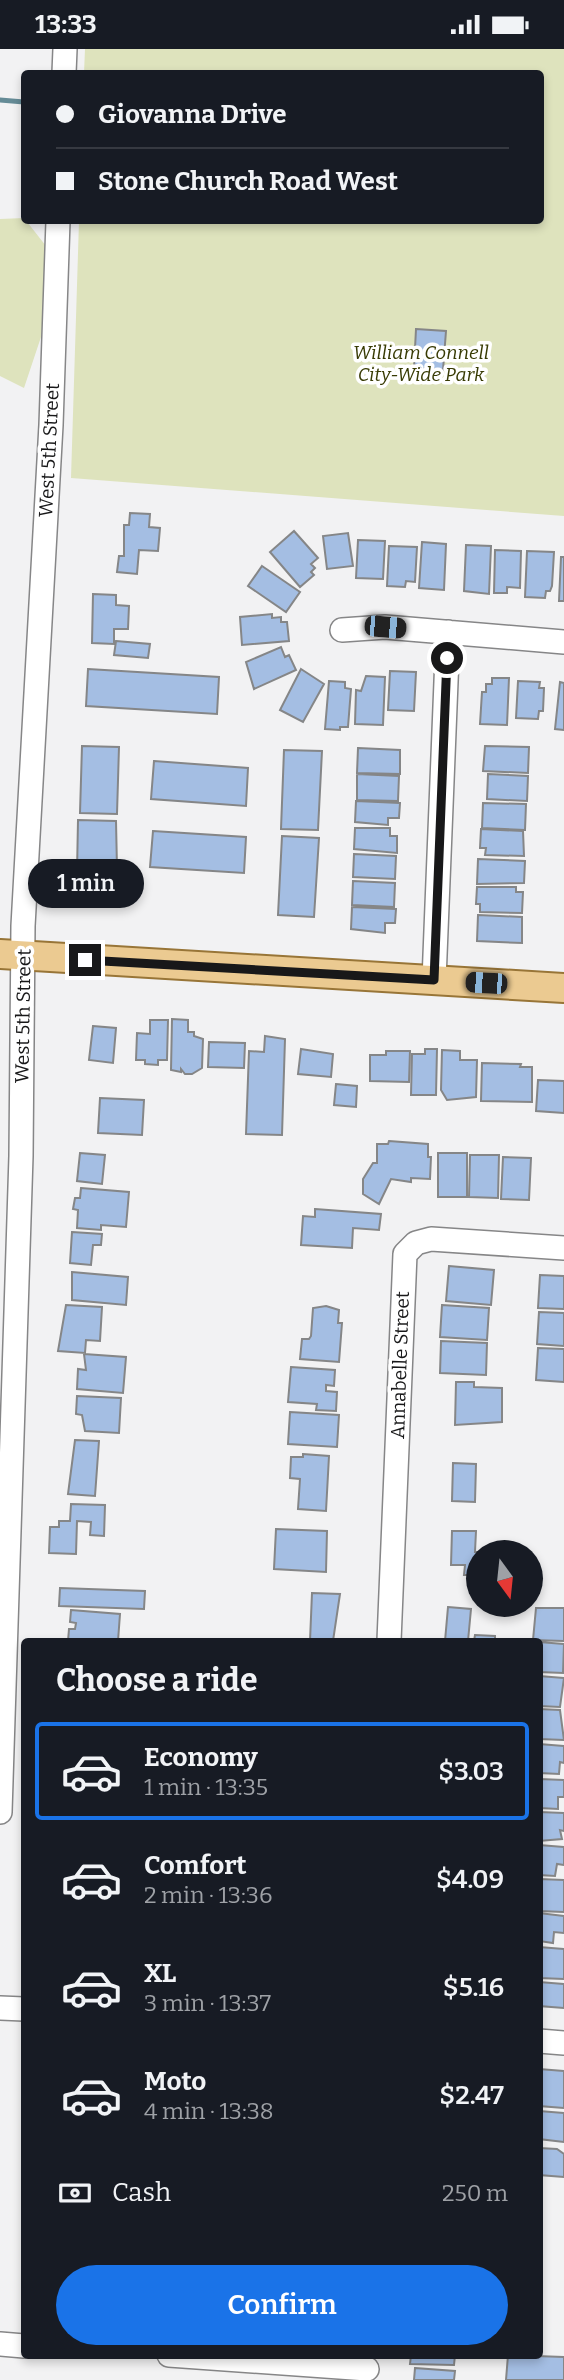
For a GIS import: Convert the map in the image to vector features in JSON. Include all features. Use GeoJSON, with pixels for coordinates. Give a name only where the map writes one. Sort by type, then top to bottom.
{"type":"FeatureCollection","features":[{"type":"Feature","properties":{"kind":"main road"},"geometry":{"type":"LineString","coordinates":[[12,955],[564,988]]}},
{"type":"Feature","properties":{"kind":"street"},"geometry":{"type":"LineString","coordinates":[[64,70],[65,49]]}},
{"type":"Feature","properties":{"kind":"street","name":"West 5th Street"},"geometry":{"type":"LineString","coordinates":[[0,1812],[12,955],[58,224]]}},
{"type":"Feature","properties":{"kind":"street"},"geometry":{"type":"LineString","coordinates":[[342,630],[373,627],[564,642]]}},
{"type":"Feature","properties":{"kind":"street"},"geometry":{"type":"LineString","coordinates":[[434,980],[448,632]]}},
{"type":"Feature","properties":{"kind":"street","name":"Annabelle Street"},"geometry":{"type":"LineString","coordinates":[[389,1638],[405,1254],[416,1243],[431,1239],[564,1248]]}},
{"type":"Feature","properties":{"kind":"street"},"geometry":{"type":"LineString","coordinates":[[0,2008],[21,2009]]}},
{"type":"Feature","properties":{"kind":"street"},"geometry":{"type":"LineString","coordinates":[[543,2041],[564,2043]]}},
{"type":"Feature","properties":{"kind":"street"},"geometry":{"type":"LineString","coordinates":[[0,2344],[21,2346]]}},
{"type":"Feature","properties":{"kind":"street"},"geometry":{"type":"LineString","coordinates":[[230,2359],[367,2368]]}},
{"type":"Feature","properties":{"kind":"green space","name":"William Connell City-Wide Park"},"geometry":{"type":"Polygon","coordinates":[[[85,49],[564,49],[564,516],[71,478],[79,224],[544,224],[544,70],[84,70],[85,49]]]}},
{"type":"Feature","properties":{"kind":"green space"},"geometry":{"type":"Polygon","coordinates":[[[21,218],[21,224],[29,224],[46,246],[50,310],[24,388],[0,376],[0,219],[21,218]]]}},
{"type":"Feature","properties":{"kind":"building"},"geometry":{"type":"Polygon","coordinates":[[[416,329],[446,331],[443,370],[414,368],[416,329]]]}},
{"type":"Feature","properties":{"kind":"building"},"geometry":{"type":"Polygon","coordinates":[[[130,513],[150,514],[149,527],[160,528],[158,551],[139,550],[137,574],[117,572],[119,556],[124,556],[124,525],[129,525],[130,513]]]}},
{"type":"Feature","properties":{"kind":"building"},"geometry":{"type":"Polygon","coordinates":[[[294,531],[318,558],[311,564],[315,568],[311,572],[314,575],[300,587],[270,552],[294,531]]]}},
{"type":"Feature","properties":{"kind":"building"},"geometry":{"type":"Polygon","coordinates":[[[348,533],[353,566],[327,569],[323,536],[348,533]]]}},
{"type":"Feature","properties":{"kind":"building"},"geometry":{"type":"Polygon","coordinates":[[[358,540],[385,541],[383,579],[356,578],[358,540]]]}},
{"type":"Feature","properties":{"kind":"building"},"geometry":{"type":"Polygon","coordinates":[[[422,542],[446,544],[444,590],[419,588],[422,542]]]}},
{"type":"Feature","properties":{"kind":"building"},"geometry":{"type":"Polygon","coordinates":[[[466,545],[491,546],[489,594],[464,591],[466,545]]]}},
{"type":"Feature","properties":{"kind":"building"},"geometry":{"type":"Polygon","coordinates":[[[389,546],[417,547],[415,582],[406,581],[405,587],[387,586],[389,546]]]}},
{"type":"Feature","properties":{"kind":"building"},"geometry":{"type":"Polygon","coordinates":[[[495,550],[521,551],[520,588],[507,587],[507,593],[494,593],[495,550]]]}},
{"type":"Feature","properties":{"kind":"building"},"geometry":{"type":"Polygon","coordinates":[[[527,551],[554,552],[552,586],[550,591],[546,591],[545,598],[525,597],[527,551]]]}},
{"type":"Feature","properties":{"kind":"building"},"geometry":{"type":"Polygon","coordinates":[[[561,557],[564,557],[564,601],[559,601],[561,557]]]}},
{"type":"Feature","properties":{"kind":"building"},"geometry":{"type":"Polygon","coordinates":[[[262,566],[300,592],[286,612],[248,586],[262,566]]]}},
{"type":"Feature","properties":{"kind":"building"},"geometry":{"type":"Polygon","coordinates":[[[93,594],[116,595],[116,605],[129,606],[128,629],[114,629],[114,644],[92,643],[93,594]]]}},
{"type":"Feature","properties":{"kind":"building"},"geometry":{"type":"Polygon","coordinates":[[[272,614],[272,618],[281,617],[281,622],[287,622],[289,641],[242,645],[240,617],[272,614]]]}},
{"type":"Feature","properties":{"kind":"building"},"geometry":{"type":"Polygon","coordinates":[[[116,641],[150,644],[148,658],[114,655],[116,641]]]}},
{"type":"Feature","properties":{"kind":"building"},"geometry":{"type":"Polygon","coordinates":[[[281,647],[285,657],[289,655],[296,670],[254,689],[246,662],[281,647]]]}},
{"type":"Feature","properties":{"kind":"building"},"geometry":{"type":"Polygon","coordinates":[[[88,669],[219,677],[217,714],[86,706],[88,669]]]}},
{"type":"Feature","properties":{"kind":"building"},"geometry":{"type":"Polygon","coordinates":[[[301,669],[324,684],[303,722],[280,710],[301,669]]]}},
{"type":"Feature","properties":{"kind":"building"},"geometry":{"type":"Polygon","coordinates":[[[390,671],[416,672],[414,711],[388,710],[390,671]]]}},
{"type":"Feature","properties":{"kind":"building"},"geometry":{"type":"Polygon","coordinates":[[[366,676],[385,677],[383,725],[355,724],[356,690],[361,691],[366,676]]]}},
{"type":"Feature","properties":{"kind":"building"},"geometry":{"type":"Polygon","coordinates":[[[492,678],[509,678],[507,725],[480,724],[482,692],[486,692],[486,684],[492,684],[492,678]]]}},
{"type":"Feature","properties":{"kind":"building"},"geometry":{"type":"Polygon","coordinates":[[[329,681],[345,682],[345,688],[351,689],[348,727],[340,727],[340,730],[325,729],[329,681]]]}},
{"type":"Feature","properties":{"kind":"building"},"geometry":{"type":"Polygon","coordinates":[[[518,681],[540,682],[539,688],[544,688],[543,711],[539,711],[538,719],[516,718],[518,681]]]}},
{"type":"Feature","properties":{"kind":"building"},"geometry":{"type":"Polygon","coordinates":[[[560,682],[564,683],[564,730],[555,729],[560,682]]]}},
{"type":"Feature","properties":{"kind":"building"},"geometry":{"type":"Polygon","coordinates":[[[82,746],[119,747],[117,814],[80,813],[82,746]]]}},
{"type":"Feature","properties":{"kind":"building"},"geometry":{"type":"Polygon","coordinates":[[[485,746],[529,747],[528,773],[483,771],[485,746]]]}},
{"type":"Feature","properties":{"kind":"building"},"geometry":{"type":"Polygon","coordinates":[[[358,748],[400,750],[400,774],[357,773],[358,748]]]}},
{"type":"Feature","properties":{"kind":"building"},"geometry":{"type":"Polygon","coordinates":[[[284,750],[322,751],[318,830],[281,829],[284,750]]]}},
{"type":"Feature","properties":{"kind":"building"},"geometry":{"type":"Polygon","coordinates":[[[154,761],[248,768],[246,806],[151,799],[154,761]]]}},
{"type":"Feature","properties":{"kind":"building"},"geometry":{"type":"Polygon","coordinates":[[[357,774],[399,776],[398,801],[357,800],[357,774]]]}},
{"type":"Feature","properties":{"kind":"building"},"geometry":{"type":"Polygon","coordinates":[[[488,774],[528,776],[527,801],[487,799],[488,774]]]}},
{"type":"Feature","properties":{"kind":"building"},"geometry":{"type":"Polygon","coordinates":[[[356,801],[400,803],[399,818],[388,818],[388,825],[355,822],[356,801]]]}},
{"type":"Feature","properties":{"kind":"building"},"geometry":{"type":"Polygon","coordinates":[[[483,803],[526,804],[525,830],[482,828],[483,803]]]}},
{"type":"Feature","properties":{"kind":"building"},"geometry":{"type":"Polygon","coordinates":[[[78,820],[116,821],[117,868],[121,868],[120,884],[124,884],[124,893],[127,893],[126,905],[87,903],[87,889],[81,888],[81,873],[77,872],[78,820]]]}},
{"type":"Feature","properties":{"kind":"building"},"geometry":{"type":"Polygon","coordinates":[[[355,828],[390,828],[390,836],[397,836],[397,853],[354,849],[355,828]]]}},
{"type":"Feature","properties":{"kind":"building"},"geometry":{"type":"Polygon","coordinates":[[[481,829],[523,831],[524,856],[485,855],[486,848],[480,848],[481,829]]]}},
{"type":"Feature","properties":{"kind":"building"},"geometry":{"type":"Polygon","coordinates":[[[153,831],[246,837],[244,873],[150,867],[153,831]]]}},
{"type":"Feature","properties":{"kind":"building"},"geometry":{"type":"Polygon","coordinates":[[[282,836],[319,838],[314,917],[278,915],[282,836]]]}},
{"type":"Feature","properties":{"kind":"building"},"geometry":{"type":"Polygon","coordinates":[[[354,854],[396,856],[395,879],[353,877],[354,854]]]}},
{"type":"Feature","properties":{"kind":"building"},"geometry":{"type":"Polygon","coordinates":[[[478,859],[525,861],[524,883],[477,884],[478,859]]]}},
{"type":"Feature","properties":{"kind":"building"},"geometry":{"type":"Polygon","coordinates":[[[353,881],[395,883],[394,907],[352,905],[353,881]]]}},
{"type":"Feature","properties":{"kind":"building"},"geometry":{"type":"Polygon","coordinates":[[[477,887],[516,887],[516,892],[523,892],[522,913],[480,912],[480,904],[476,904],[477,887]]]}},
{"type":"Feature","properties":{"kind":"building"},"geometry":{"type":"Polygon","coordinates":[[[352,907],[396,909],[395,923],[385,923],[385,933],[351,929],[352,907]]]}},
{"type":"Feature","properties":{"kind":"building"},"geometry":{"type":"Polygon","coordinates":[[[478,915],[522,917],[522,943],[477,941],[478,915]]]}},
{"type":"Feature","properties":{"kind":"building"},"geometry":{"type":"Polygon","coordinates":[[[172,1019],[188,1020],[188,1032],[194,1032],[194,1036],[203,1039],[202,1068],[192,1074],[185,1074],[181,1069],[181,1072],[171,1070],[172,1019]]]}},
{"type":"Feature","properties":{"kind":"building"},"geometry":{"type":"Polygon","coordinates":[[[150,1020],[168,1020],[167,1060],[158,1060],[158,1065],[136,1060],[137,1033],[150,1034],[150,1020]]]}},
{"type":"Feature","properties":{"kind":"building"},"geometry":{"type":"Polygon","coordinates":[[[93,1026],[116,1028],[113,1063],[89,1060],[93,1026]]]}},
{"type":"Feature","properties":{"kind":"building"},"geometry":{"type":"Polygon","coordinates":[[[265,1036],[285,1039],[282,1135],[246,1134],[249,1051],[264,1052],[265,1036]]]}},
{"type":"Feature","properties":{"kind":"building"},"geometry":{"type":"Polygon","coordinates":[[[209,1042],[245,1043],[244,1068],[208,1067],[209,1042]]]}},
{"type":"Feature","properties":{"kind":"building"},"geometry":{"type":"Polygon","coordinates":[[[301,1049],[333,1054],[331,1077],[298,1074],[301,1049]]]}},
{"type":"Feature","properties":{"kind":"building"},"geometry":{"type":"Polygon","coordinates":[[[425,1049],[437,1049],[436,1095],[411,1095],[412,1054],[425,1054],[425,1049]]]}},
{"type":"Feature","properties":{"kind":"building"},"geometry":{"type":"Polygon","coordinates":[[[442,1050],[460,1051],[460,1060],[477,1060],[476,1097],[447,1100],[441,1090],[442,1050]]]}},
{"type":"Feature","properties":{"kind":"building"},"geometry":{"type":"Polygon","coordinates":[[[386,1051],[410,1051],[409,1082],[370,1081],[370,1055],[386,1055],[386,1051]]]}},
{"type":"Feature","properties":{"kind":"building"},"geometry":{"type":"Polygon","coordinates":[[[482,1063],[521,1064],[520,1067],[532,1067],[532,1102],[481,1101],[482,1063]]]}},
{"type":"Feature","properties":{"kind":"building"},"geometry":{"type":"Polygon","coordinates":[[[538,1080],[564,1081],[564,1113],[536,1111],[538,1080]]]}},
{"type":"Feature","properties":{"kind":"building"},"geometry":{"type":"Polygon","coordinates":[[[336,1084],[357,1086],[356,1107],[334,1105],[336,1084]]]}},
{"type":"Feature","properties":{"kind":"building"},"geometry":{"type":"Polygon","coordinates":[[[100,1098],[144,1100],[142,1135],[98,1133],[100,1098]]]}},
{"type":"Feature","properties":{"kind":"building"},"geometry":{"type":"Polygon","coordinates":[[[389,1141],[428,1144],[428,1157],[431,1157],[430,1179],[411,1178],[411,1182],[391,1179],[379,1204],[363,1194],[363,1179],[373,1163],[377,1163],[377,1144],[388,1144],[389,1141]]]}},
{"type":"Feature","properties":{"kind":"building"},"geometry":{"type":"Polygon","coordinates":[[[80,1153],[105,1155],[102,1184],[77,1181],[80,1153]]]}},
{"type":"Feature","properties":{"kind":"building"},"geometry":{"type":"Polygon","coordinates":[[[438,1153],[467,1153],[467,1197],[438,1197],[438,1153]]]}},
{"type":"Feature","properties":{"kind":"building"},"geometry":{"type":"Polygon","coordinates":[[[470,1155],[499,1155],[498,1198],[469,1197],[470,1155]]]}},
{"type":"Feature","properties":{"kind":"building"},"geometry":{"type":"Polygon","coordinates":[[[503,1157],[531,1158],[529,1200],[501,1199],[503,1157]]]}},
{"type":"Feature","properties":{"kind":"building"},"geometry":{"type":"Polygon","coordinates":[[[81,1188],[129,1192],[126,1227],[101,1225],[101,1230],[77,1228],[78,1210],[73,1209],[75,1198],[80,1198],[81,1188]]]}},
{"type":"Feature","properties":{"kind":"building"},"geometry":{"type":"Polygon","coordinates":[[[315,1209],[381,1214],[379,1230],[353,1228],[352,1248],[301,1245],[303,1216],[315,1217],[315,1209]]]}},
{"type":"Feature","properties":{"kind":"building"},"geometry":{"type":"Polygon","coordinates":[[[72,1232],[102,1234],[101,1245],[93,1245],[91,1265],[70,1263],[72,1232]]]}},
{"type":"Feature","properties":{"kind":"building"},"geometry":{"type":"Polygon","coordinates":[[[449,1266],[494,1270],[491,1305],[446,1301],[449,1266]]]}},
{"type":"Feature","properties":{"kind":"building"},"geometry":{"type":"Polygon","coordinates":[[[72,1272],[128,1277],[126,1305],[72,1300],[72,1272]]]}},
{"type":"Feature","properties":{"kind":"building"},"geometry":{"type":"Polygon","coordinates":[[[540,1275],[564,1276],[564,1309],[538,1308],[540,1275]]]}},
{"type":"Feature","properties":{"kind":"building"},"geometry":{"type":"Polygon","coordinates":[[[66,1305],[102,1307],[100,1341],[86,1340],[85,1353],[58,1351],[66,1305]]]}},
{"type":"Feature","properties":{"kind":"building"},"geometry":{"type":"Polygon","coordinates":[[[442,1305],[489,1308],[487,1340],[440,1337],[442,1305]]]}},
{"type":"Feature","properties":{"kind":"building"},"geometry":{"type":"Polygon","coordinates":[[[326,1306],[339,1310],[338,1323],[342,1323],[339,1362],[300,1359],[302,1339],[309,1339],[311,1336],[313,1308],[326,1306]]]}},
{"type":"Feature","properties":{"kind":"building"},"geometry":{"type":"Polygon","coordinates":[[[539,1312],[564,1313],[564,1346],[537,1344],[539,1312]]]}},
{"type":"Feature","properties":{"kind":"building"},"geometry":{"type":"Polygon","coordinates":[[[441,1341],[487,1343],[486,1375],[440,1373],[441,1341]]]}},
{"type":"Feature","properties":{"kind":"building"},"geometry":{"type":"Polygon","coordinates":[[[538,1348],[564,1349],[564,1382],[536,1380],[538,1348]]]}},
{"type":"Feature","properties":{"kind":"building"},"geometry":{"type":"Polygon","coordinates":[[[84,1354],[126,1357],[123,1393],[77,1389],[78,1369],[86,1370],[84,1354]]]}},
{"type":"Feature","properties":{"kind":"building"},"geometry":{"type":"Polygon","coordinates":[[[291,1367],[335,1370],[334,1386],[326,1385],[326,1391],[337,1392],[336,1411],[316,1410],[317,1404],[288,1402],[291,1367]]]}},
{"type":"Feature","properties":{"kind":"building"},"geometry":{"type":"Polygon","coordinates":[[[456,1382],[474,1382],[474,1387],[502,1388],[502,1422],[455,1425],[456,1382]]]}},
{"type":"Feature","properties":{"kind":"building"},"geometry":{"type":"Polygon","coordinates":[[[77,1396],[121,1398],[119,1433],[85,1431],[82,1415],[76,1414],[77,1396]]]}},
{"type":"Feature","properties":{"kind":"building"},"geometry":{"type":"Polygon","coordinates":[[[290,1412],[339,1415],[337,1447],[288,1444],[290,1412]]]}},
{"type":"Feature","properties":{"kind":"building"},"geometry":{"type":"Polygon","coordinates":[[[75,1440],[99,1441],[95,1496],[68,1494],[75,1440]]]}},
{"type":"Feature","properties":{"kind":"building"},"geometry":{"type":"Polygon","coordinates":[[[303,1454],[329,1456],[326,1511],[298,1509],[300,1479],[290,1478],[291,1457],[303,1457],[303,1454]]]}},
{"type":"Feature","properties":{"kind":"building"},"geometry":{"type":"Polygon","coordinates":[[[453,1463],[476,1464],[475,1502],[452,1501],[453,1463]]]}},
{"type":"Feature","properties":{"kind":"building"},"geometry":{"type":"Polygon","coordinates":[[[71,1504],[105,1505],[104,1536],[90,1535],[91,1522],[77,1521],[76,1554],[49,1553],[50,1527],[59,1527],[59,1521],[70,1521],[71,1504]]]}},
{"type":"Feature","properties":{"kind":"building"},"geometry":{"type":"Polygon","coordinates":[[[276,1529],[327,1531],[326,1572],[274,1569],[276,1529]]]}},
{"type":"Feature","properties":{"kind":"building"},"geometry":{"type":"Polygon","coordinates":[[[452,1531],[476,1531],[476,1540],[466,1540],[466,1575],[465,1565],[451,1565],[452,1531]]]}},
{"type":"Feature","properties":{"kind":"building"},"geometry":{"type":"Polygon","coordinates":[[[60,1588],[145,1591],[144,1609],[59,1606],[60,1588]]]}},
{"type":"Feature","properties":{"kind":"building"},"geometry":{"type":"Polygon","coordinates":[[[312,1593],[340,1594],[333,1638],[310,1638],[312,1593]]]}},
{"type":"Feature","properties":{"kind":"building"},"geometry":{"type":"Polygon","coordinates":[[[448,1607],[466,1609],[466,1617],[470,1617],[468,1638],[445,1638],[448,1607]]]}},
{"type":"Feature","properties":{"kind":"building"},"geometry":{"type":"Polygon","coordinates":[[[543,1608],[564,1608],[564,1641],[543,1640],[543,1638],[533,1638],[535,1617],[543,1617],[543,1608]]]}},
{"type":"Feature","properties":{"kind":"building"},"geometry":{"type":"Polygon","coordinates":[[[71,1610],[120,1614],[118,1638],[68,1638],[69,1629],[75,1629],[76,1623],[70,1622],[71,1610]]]}},
{"type":"Feature","properties":{"kind":"building"},"geometry":{"type":"Polygon","coordinates":[[[475,1635],[495,1636],[495,1638],[474,1638],[475,1635]]]}},
{"type":"Feature","properties":{"kind":"building"},"geometry":{"type":"Polygon","coordinates":[[[543,1642],[564,1644],[563,1673],[543,1672],[543,1642]]]}},
{"type":"Feature","properties":{"kind":"building"},"geometry":{"type":"Polygon","coordinates":[[[543,1676],[564,1678],[560,1707],[543,1706],[543,1676]]]}},
{"type":"Feature","properties":{"kind":"building"},"geometry":{"type":"Polygon","coordinates":[[[543,1709],[560,1710],[564,1740],[543,1739],[543,1709]]]}},
{"type":"Feature","properties":{"kind":"building"},"geometry":{"type":"Polygon","coordinates":[[[543,1744],[564,1746],[564,1763],[560,1762],[559,1774],[543,1773],[543,1744]]]}},
{"type":"Feature","properties":{"kind":"building"},"geometry":{"type":"Polygon","coordinates":[[[543,1779],[564,1780],[564,1797],[558,1797],[558,1809],[543,1808],[543,1779]]]}},
{"type":"Feature","properties":{"kind":"building"},"geometry":{"type":"Polygon","coordinates":[[[543,1812],[564,1813],[564,1831],[560,1830],[562,1839],[543,1841],[543,1812]]]}},
{"type":"Feature","properties":{"kind":"building"},"geometry":{"type":"Polygon","coordinates":[[[543,1845],[564,1847],[564,1865],[557,1864],[555,1876],[543,1875],[543,1845]]]}},
{"type":"Feature","properties":{"kind":"building"},"geometry":{"type":"Polygon","coordinates":[[[543,1879],[564,1880],[564,1912],[543,1911],[543,1879]]]}},
{"type":"Feature","properties":{"kind":"building"},"geometry":{"type":"Polygon","coordinates":[[[543,1913],[564,1916],[564,1933],[554,1932],[553,1943],[543,1942],[543,1913]]]}},
{"type":"Feature","properties":{"kind":"building"},"geometry":{"type":"Polygon","coordinates":[[[543,1947],[564,1949],[564,1979],[543,1978],[543,1947]]]}},
{"type":"Feature","properties":{"kind":"building"},"geometry":{"type":"Polygon","coordinates":[[[543,1982],[564,1984],[564,2008],[543,2006],[543,1982]]]}},
{"type":"Feature","properties":{"kind":"building"},"geometry":{"type":"Polygon","coordinates":[[[543,2069],[564,2071],[564,2108],[543,2106],[543,2069]]]}},
{"type":"Feature","properties":{"kind":"building"},"geometry":{"type":"Polygon","coordinates":[[[543,2111],[564,2113],[564,2142],[543,2139],[543,2111]]]}},
{"type":"Feature","properties":{"kind":"building"},"geometry":{"type":"Polygon","coordinates":[[[543,2148],[557,2149],[564,2154],[564,2177],[543,2175],[543,2148]]]}},
{"type":"Feature","properties":{"kind":"building"},"geometry":{"type":"Polygon","coordinates":[[[564,2357],[564,2380],[506,2380],[508,2359],[564,2357]]]}},
{"type":"Feature","properties":{"kind":"building"},"geometry":{"type":"Polygon","coordinates":[[[411,2359],[455,2359],[454,2365],[410,2364],[411,2359]]]}},
{"type":"Feature","properties":{"kind":"building"},"geometry":{"type":"Polygon","coordinates":[[[415,2368],[455,2371],[454,2380],[414,2380],[415,2368]]]}},
{"type":"Feature","properties":{"kind":"waterway"},"geometry":{"type":"LineString","coordinates":[[0,100],[21,102]]}},
{"type":"Feature","properties":{"kind":"route"},"geometry":{"type":"LineString","coordinates":[[85,960],[434,980],[447,658]]}}]}
